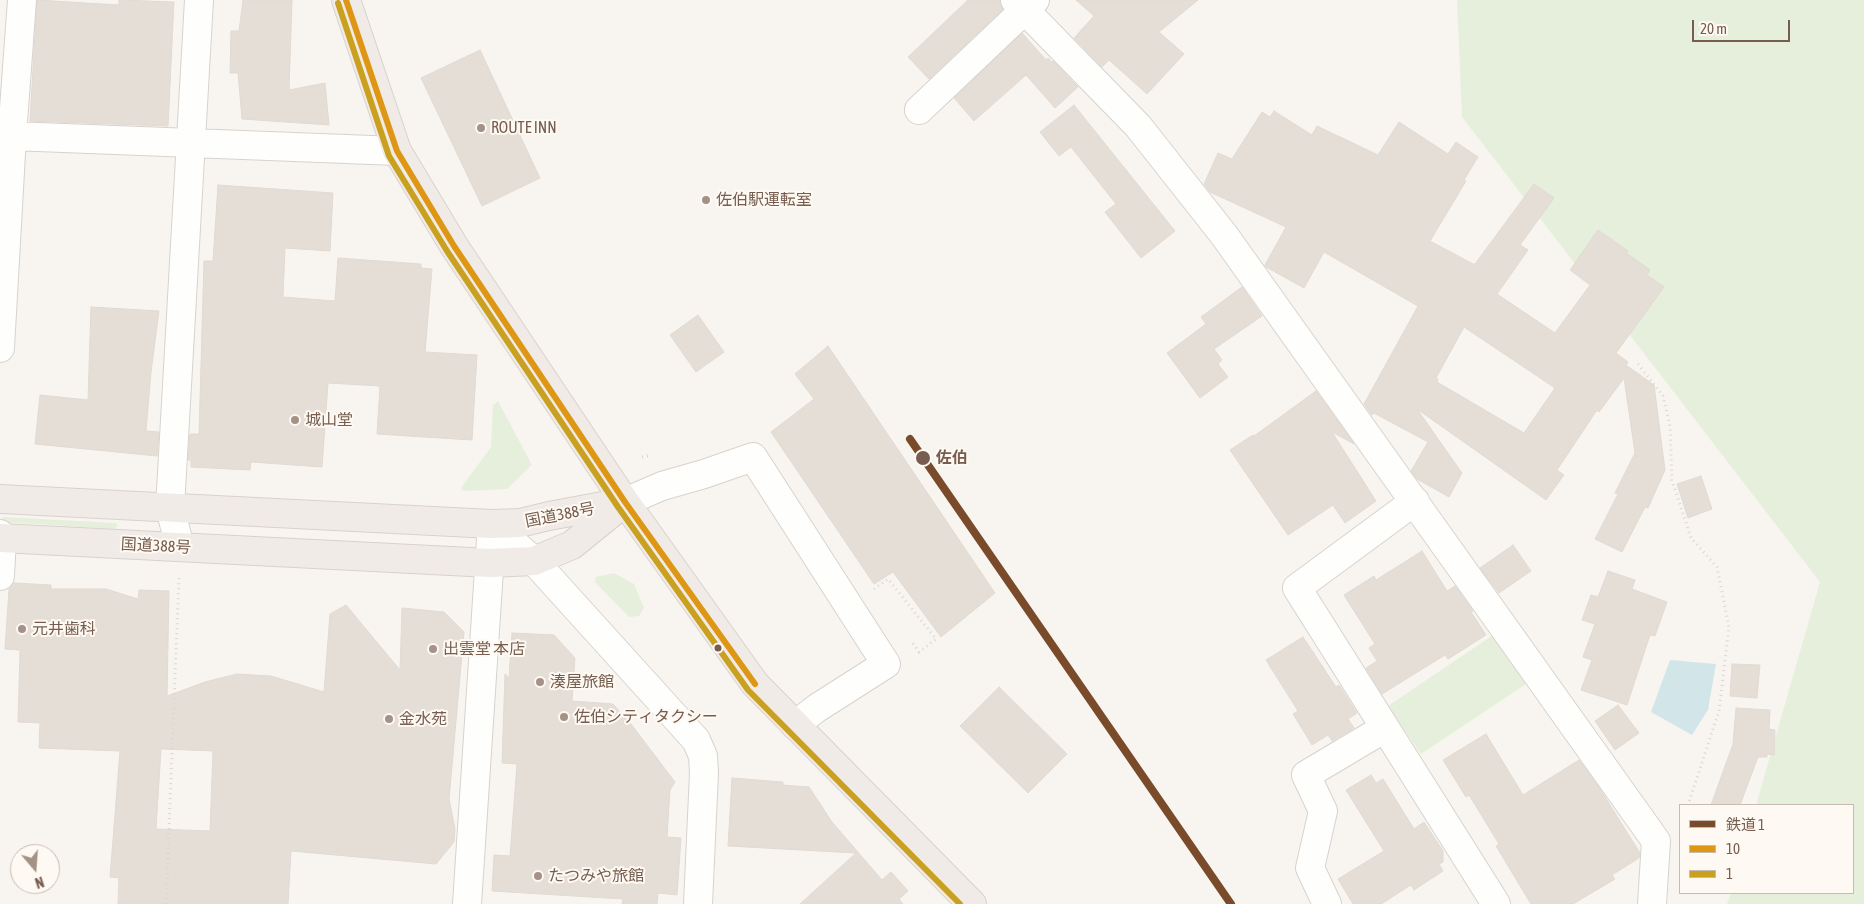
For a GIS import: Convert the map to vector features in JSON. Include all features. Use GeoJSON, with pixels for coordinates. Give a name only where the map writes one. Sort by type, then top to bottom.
{"type":"FeatureCollection","features":[{"type":"Feature","properties":{"kind":"highway"},"geometry":{"type":"LineString","coordinates":[[346,0],[397,151],[454,246],[625,502],[755,684],[972,904]]}},
{"type":"Feature","properties":{"kind":"highway","name":"国道388号"},"geometry":{"type":"LineString","coordinates":[[0,499],[492,524],[520,523],[625,502]]}},
{"type":"Feature","properties":{"kind":"highway","name":"国道388号"},"geometry":{"type":"LineString","coordinates":[[1,537],[490,562],[534,561],[572,545],[625,502]]}},
{"type":"Feature","properties":{"kind":"street"},"geometry":{"type":"LineString","coordinates":[[0,348],[22,0]]}},
{"type":"Feature","properties":{"kind":"street"},"geometry":{"type":"LineString","coordinates":[[180,547],[170,508],[199,0]]}},
{"type":"Feature","properties":{"kind":"street"},"geometry":{"type":"LineString","coordinates":[[919,110],[1025,4],[1138,126],[1224,235],[1656,842],[1652,904]]}},
{"type":"Feature","properties":{"kind":"street"},"geometry":{"type":"LineString","coordinates":[[12,136],[397,151]]}},
{"type":"Feature","properties":{"kind":"street"},"geometry":{"type":"LineString","coordinates":[[625,502],[662,486],[753,457],[886,664],[817,708],[795,725]]}},
{"type":"Feature","properties":{"kind":"street"},"geometry":{"type":"LineString","coordinates":[[1415,501],[1297,588],[1496,904]]}},
{"type":"Feature","properties":{"kind":"street"},"geometry":{"type":"LineString","coordinates":[[492,524],[534,561],[696,740],[703,756],[704,773],[698,904]]}},
{"type":"Feature","properties":{"kind":"street"},"geometry":{"type":"LineString","coordinates":[[467,904],[492,524]]}},
{"type":"Feature","properties":{"kind":"street"},"geometry":{"type":"LineString","coordinates":[[0,576],[1,537]]}},
{"type":"Feature","properties":{"kind":"street"},"geometry":{"type":"LineString","coordinates":[[1327,904],[1310,868],[1323,812],[1306,775],[1385,728]]}},
{"type":"Feature","properties":{"kind":"path"},"geometry":{"type":"LineString","coordinates":[[1638,364],[1663,396],[1670,426],[1672,480],[1691,538],[1717,567],[1729,627],[1719,711],[1688,804]]}},
{"type":"Feature","properties":{"kind":"path"},"geometry":{"type":"LineString","coordinates":[[166,904],[180,547]]}},
{"type":"Feature","properties":{"kind":"path"},"geometry":{"type":"LineString","coordinates":[[872,590],[888,579],[936,639],[919,652]]}},
{"type":"Feature","properties":{"kind":"green space"},"geometry":{"type":"Polygon","coordinates":[[[1457,0],[1864,0],[1864,904],[1727,904],[1731,894],[1854,894],[1854,804],[1756,804],[1820,582],[1462,117],[1457,0]]]}},
{"type":"Feature","properties":{"kind":"green space"},"geometry":{"type":"Polygon","coordinates":[[[498,401],[532,465],[507,489],[464,491],[461,488],[491,447],[493,405],[498,401]]]}},
{"type":"Feature","properties":{"kind":"green space"},"geometry":{"type":"Polygon","coordinates":[[[4,517],[116,523],[118,526],[114,529],[4,522],[1,519],[4,517]]]}},
{"type":"Feature","properties":{"kind":"green space"},"geometry":{"type":"Polygon","coordinates":[[[614,573],[634,584],[644,608],[639,616],[629,617],[595,582],[596,577],[614,573]]]}},
{"type":"Feature","properties":{"kind":"green space"},"geometry":{"type":"Polygon","coordinates":[[[1493,635],[1526,684],[1421,754],[1388,706],[1493,635]]]}},
{"type":"Feature","properties":{"kind":"shaded area"},"geometry":{"type":"Polygon","coordinates":[[[1670,660],[1716,664],[1708,710],[1692,735],[1651,712],[1670,660]]]}},
{"type":"Feature","properties":{"kind":"building"},"geometry":{"type":"Polygon","coordinates":[[[37,0],[119,5],[119,0],[174,2],[168,126],[30,121],[37,0]]]}},
{"type":"Feature","properties":{"kind":"building"},"geometry":{"type":"Polygon","coordinates":[[[243,0],[292,0],[289,90],[325,83],[329,125],[242,119],[238,73],[230,73],[231,31],[239,31],[243,0]]]}},
{"type":"Feature","properties":{"kind":"building"},"geometry":{"type":"Polygon","coordinates":[[[968,0],[1000,0],[1003,9],[929,79],[908,57],[968,0]]]}},
{"type":"Feature","properties":{"kind":"building"},"geometry":{"type":"Polygon","coordinates":[[[1076,0],[1198,0],[1159,32],[1184,54],[1147,94],[1109,60],[1102,67],[1074,38],[1094,16],[1076,0]]]}},
{"type":"Feature","properties":{"kind":"building"},"geometry":{"type":"Polygon","coordinates":[[[1022,33],[1046,60],[1048,58],[1053,61],[1078,87],[1055,108],[1026,75],[974,121],[954,98],[1022,33]]]}},
{"type":"Feature","properties":{"kind":"building","name":"ROUTE INN"},"geometry":{"type":"Polygon","coordinates":[[[480,50],[540,178],[482,206],[421,78],[480,50]]]}},
{"type":"Feature","properties":{"kind":"building"},"geometry":{"type":"Polygon","coordinates":[[[1074,105],[1175,231],[1141,258],[1105,212],[1116,204],[1071,147],[1059,156],[1040,132],[1074,105]]]}},
{"type":"Feature","properties":{"kind":"building"},"geometry":{"type":"Polygon","coordinates":[[[1274,111],[1312,135],[1317,126],[1378,155],[1399,122],[1448,154],[1456,142],[1478,157],[1430,241],[1473,264],[1475,264],[1534,184],[1554,198],[1520,245],[1528,250],[1497,294],[1555,333],[1590,285],[1570,270],[1598,230],[1628,251],[1626,253],[1650,270],[1647,275],[1664,287],[1616,353],[1628,362],[1626,365],[1654,385],[1665,470],[1648,508],[1645,507],[1622,552],[1595,539],[1618,494],[1615,493],[1635,453],[1624,378],[1599,412],[1597,410],[1557,470],[1564,475],[1546,500],[1417,409],[1462,473],[1449,497],[1417,479],[1411,471],[1428,442],[1374,413],[1372,415],[1364,404],[1418,306],[1324,252],[1304,288],[1266,267],[1265,265],[1286,227],[1210,192],[1204,184],[1218,153],[1232,159],[1262,112],[1270,117],[1274,111]],[[1464,327],[1436,378],[1438,379],[1437,382],[1524,433],[1555,388],[1464,327]]]}},
{"type":"Feature","properties":{"kind":"building"},"geometry":{"type":"Polygon","coordinates":[[[218,185],[333,193],[330,251],[285,248],[283,297],[335,301],[338,258],[421,264],[421,268],[432,269],[425,352],[477,355],[472,440],[377,434],[380,386],[328,383],[322,467],[251,462],[250,470],[191,467],[191,460],[188,460],[190,434],[199,434],[204,261],[213,261],[218,185]]]}},
{"type":"Feature","properties":{"kind":"building"},"geometry":{"type":"Polygon","coordinates":[[[1242,287],[1262,316],[1214,349],[1222,360],[1218,364],[1228,377],[1200,398],[1167,353],[1206,324],[1201,317],[1242,287]]]}},
{"type":"Feature","properties":{"kind":"building"},"geometry":{"type":"Polygon","coordinates":[[[91,307],[159,311],[146,431],[159,432],[157,456],[35,444],[40,395],[88,400],[91,307]]]}},
{"type":"Feature","properties":{"kind":"building"},"geometry":{"type":"Polygon","coordinates":[[[698,315],[724,352],[696,372],[670,335],[698,315]]]}},
{"type":"Feature","properties":{"kind":"building"},"geometry":{"type":"Polygon","coordinates":[[[828,346],[995,593],[941,637],[893,572],[874,584],[771,432],[814,399],[795,374],[828,346]]]}},
{"type":"Feature","properties":{"kind":"building"},"geometry":{"type":"Polygon","coordinates":[[[1316,391],[1354,444],[1332,432],[1376,501],[1345,523],[1333,505],[1288,535],[1230,450],[1254,436],[1316,391]]]}},
{"type":"Feature","properties":{"kind":"building"},"geometry":{"type":"Polygon","coordinates":[[[1701,476],[1712,509],[1688,518],[1677,484],[1701,476]]]}},
{"type":"Feature","properties":{"kind":"building"},"geometry":{"type":"Polygon","coordinates":[[[1513,545],[1531,571],[1499,593],[1480,568],[1513,545]]]}},
{"type":"Feature","properties":{"kind":"building"},"geometry":{"type":"Polygon","coordinates":[[[1422,551],[1447,591],[1455,586],[1473,611],[1471,612],[1486,635],[1448,659],[1445,655],[1382,694],[1366,668],[1377,661],[1369,648],[1375,644],[1344,595],[1374,576],[1376,580],[1422,551]]]}},
{"type":"Feature","properties":{"kind":"building"},"geometry":{"type":"Polygon","coordinates":[[[1608,571],[1635,580],[1632,589],[1667,602],[1655,636],[1650,635],[1627,705],[1581,690],[1592,660],[1583,657],[1595,624],[1582,620],[1591,595],[1598,597],[1608,571]]]}},
{"type":"Feature","properties":{"kind":"building"},"geometry":{"type":"Polygon","coordinates":[[[14,583],[51,585],[51,589],[106,589],[138,599],[139,590],[169,591],[167,696],[205,682],[237,674],[271,676],[324,692],[330,614],[346,605],[400,670],[402,608],[444,612],[464,632],[449,799],[455,829],[454,842],[436,864],[291,851],[288,904],[118,904],[119,878],[110,877],[120,751],[39,748],[40,723],[18,722],[20,650],[5,649],[9,589],[14,583]],[[161,749],[156,829],[210,831],[213,751],[161,749]]]}},
{"type":"Feature","properties":{"kind":"building"},"geometry":{"type":"Polygon","coordinates":[[[512,633],[554,635],[575,658],[572,701],[613,704],[631,724],[675,782],[670,790],[667,837],[681,838],[677,895],[658,893],[657,904],[622,904],[623,899],[492,891],[494,855],[510,856],[517,764],[502,763],[505,674],[509,678],[512,633]]]}},
{"type":"Feature","properties":{"kind":"building"},"geometry":{"type":"Polygon","coordinates":[[[1303,637],[1336,687],[1339,685],[1357,713],[1348,719],[1354,728],[1332,741],[1328,735],[1312,745],[1293,714],[1298,711],[1266,660],[1303,637]]]}},
{"type":"Feature","properties":{"kind":"building"},"geometry":{"type":"Polygon","coordinates":[[[1732,664],[1760,665],[1757,698],[1730,696],[1732,664]]]}},
{"type":"Feature","properties":{"kind":"building"},"geometry":{"type":"Polygon","coordinates":[[[999,687],[1067,754],[1028,793],[960,726],[999,687]]]}},
{"type":"Feature","properties":{"kind":"building"},"geometry":{"type":"Polygon","coordinates":[[[1618,705],[1639,733],[1615,750],[1595,721],[1618,705]]]}},
{"type":"Feature","properties":{"kind":"building"},"geometry":{"type":"Polygon","coordinates":[[[1736,708],[1770,710],[1769,729],[1775,730],[1774,755],[1767,754],[1767,757],[1758,757],[1740,804],[1711,804],[1733,744],[1736,708]]]}},
{"type":"Feature","properties":{"kind":"building"},"geometry":{"type":"Polygon","coordinates":[[[1486,734],[1523,795],[1579,760],[1598,786],[1640,853],[1639,858],[1612,875],[1615,879],[1573,904],[1531,904],[1496,846],[1499,844],[1469,795],[1466,797],[1443,760],[1486,734]]]}},
{"type":"Feature","properties":{"kind":"building"},"geometry":{"type":"Polygon","coordinates":[[[1371,775],[1376,783],[1383,779],[1414,829],[1424,822],[1443,851],[1443,862],[1439,864],[1443,871],[1414,890],[1411,885],[1381,904],[1353,904],[1338,879],[1384,851],[1346,790],[1371,775]]]}},
{"type":"Feature","properties":{"kind":"building"},"geometry":{"type":"Polygon","coordinates":[[[732,778],[783,782],[783,785],[809,787],[832,822],[882,880],[891,872],[908,891],[899,899],[903,904],[800,904],[856,853],[728,846],[732,778]]]}},
{"type":"Feature","properties":{"kind":"rail line","name":"1"},"geometry":{"type":"LineString","coordinates":[[910,439],[1231,904]]}},
{"type":"Feature","properties":{"kind":"transit line","name":"10"},"geometry":{"type":"LineString","coordinates":[[346,0],[397,151],[454,246],[625,502],[755,684]]}},
{"type":"Feature","properties":{"kind":"transit line","name":"1"},"geometry":{"type":"LineString","coordinates":[[338,3],[389,156],[447,251],[618,507],[748,690],[960,904]]}},
{"type":"Feature","properties":{"kind":"place","name":"ROUTE INN"},"geometry":{"type":"Point","coordinates":[481,128]}},
{"type":"Feature","properties":{"kind":"place","name":"佐伯駅運転室"},"geometry":{"type":"Point","coordinates":[706,200]}},
{"type":"Feature","properties":{"kind":"place","name":"城山堂"},"geometry":{"type":"Point","coordinates":[295,420]}},
{"type":"Feature","properties":{"kind":"place","name":"佐伯"},"geometry":{"type":"Point","coordinates":[923,458]}},
{"type":"Feature","properties":{"kind":"place","name":"元井歯科"},"geometry":{"type":"Point","coordinates":[22,629]}},
{"type":"Feature","properties":{"kind":"place","name":"出雲堂 本店"},"geometry":{"type":"Point","coordinates":[433,649]}},
{"type":"Feature","properties":{"kind":"place","name":"湊屋旅館"},"geometry":{"type":"Point","coordinates":[540,682]}},
{"type":"Feature","properties":{"kind":"place","name":"佐伯シティタクシー"},"geometry":{"type":"Point","coordinates":[564,717]}},
{"type":"Feature","properties":{"kind":"place","name":"金水苑"},"geometry":{"type":"Point","coordinates":[389,719]}},
{"type":"Feature","properties":{"kind":"place","name":"たつみや旅館"},"geometry":{"type":"Point","coordinates":[538,876]}}]}
